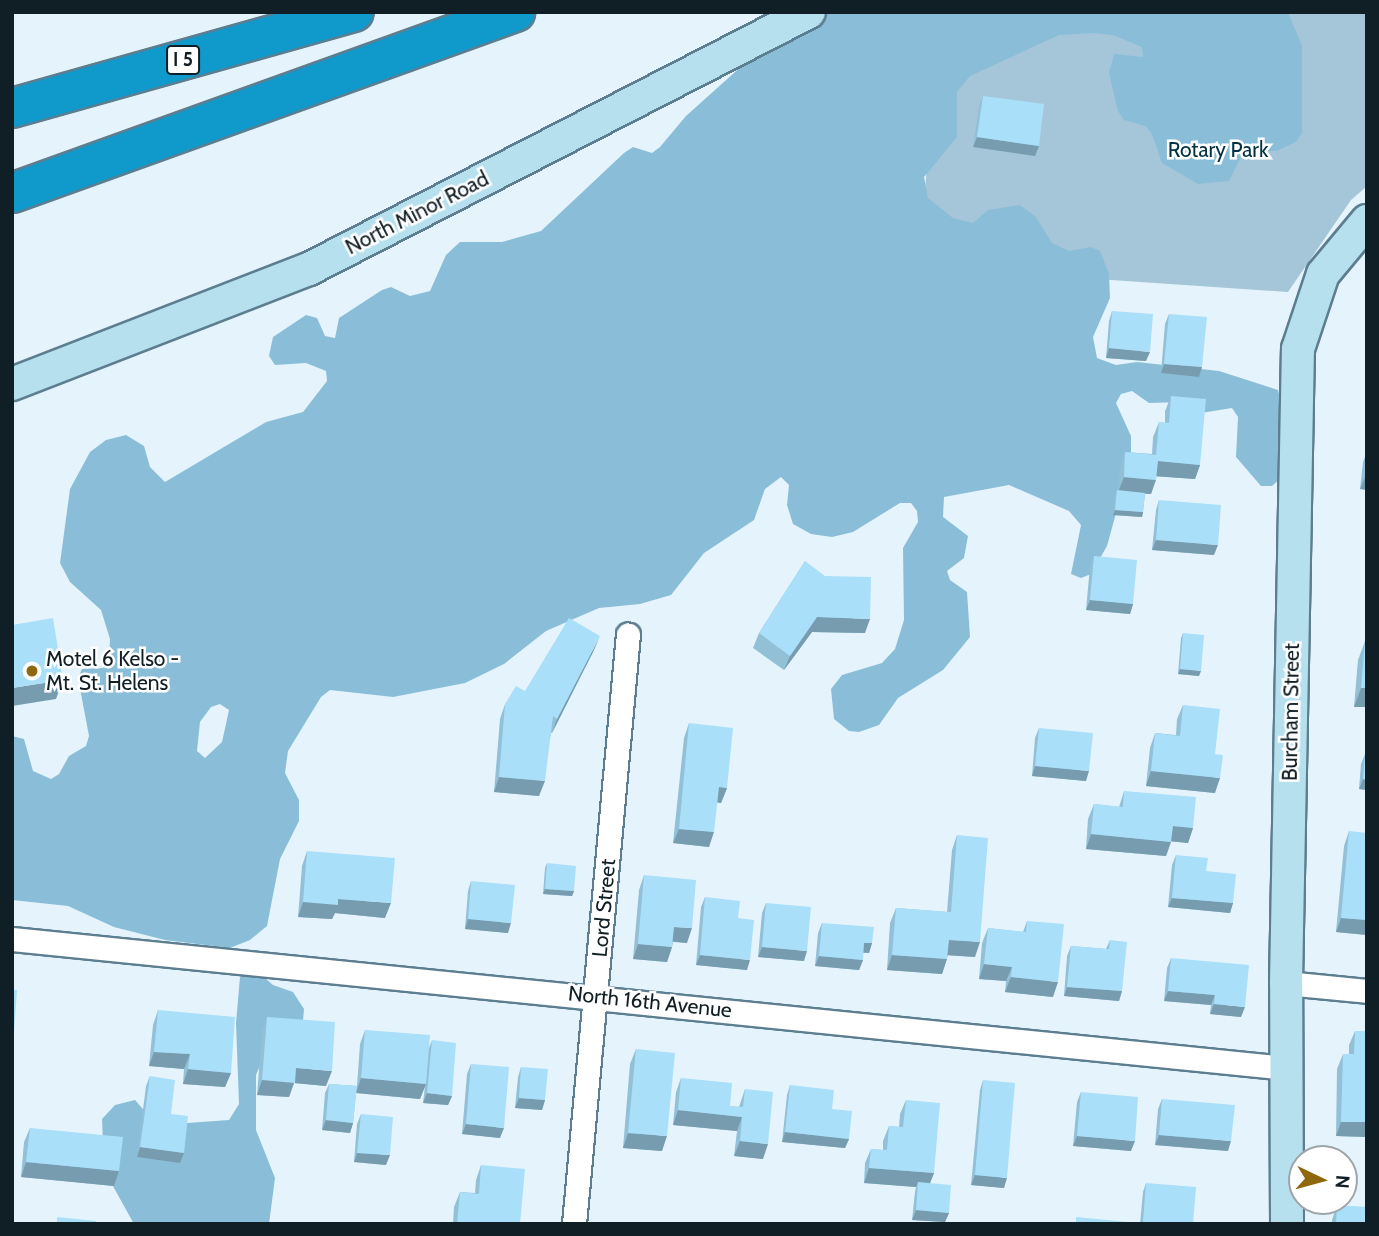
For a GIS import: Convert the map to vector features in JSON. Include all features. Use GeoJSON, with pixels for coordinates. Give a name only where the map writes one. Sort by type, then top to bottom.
{"type":"FeatureCollection","features":[{"type":"Feature","properties":{"kind":"highway","name":"I 5"},"geometry":{"type":"LineString","coordinates":[[12,108],[355,12]]}},
{"type":"Feature","properties":{"kind":"highway"},"geometry":{"type":"LineString","coordinates":[[12,193],[515,12]]}},
{"type":"Feature","properties":{"kind":"street","name":"North Minor Road"},"geometry":{"type":"LineString","coordinates":[[12,384],[309,269],[808,12]]}},
{"type":"Feature","properties":{"kind":"street","name":"Burcham Street"},"geometry":{"type":"LineString","coordinates":[[1287,1224],[1286,983],[1298,349],[1323,274],[1367,221]]}},
{"type":"Feature","properties":{"kind":"street","name":"Lord Street"},"geometry":{"type":"LineString","coordinates":[[574,1224],[593,996],[601,956],[628,634]]}},
{"type":"Feature","properties":{"kind":"street","name":"North 16th Avenue"},"geometry":{"type":"LineString","coordinates":[[12,939],[1287,1068]]}},
{"type":"Feature","properties":{"kind":"street"},"geometry":{"type":"LineString","coordinates":[[1286,983],[1367,991]]}},
{"type":"Feature","properties":{"kind":"green space"},"geometry":{"type":"Polygon","coordinates":[[[821,12],[1288,12],[1302,46],[1302,133],[1296,142],[1276,151],[1244,151],[1229,181],[1198,184],[1162,163],[1152,134],[1145,126],[1124,120],[1118,111],[1109,73],[1114,54],[1143,57],[1142,47],[1113,35],[1092,33],[1059,35],[970,76],[957,92],[957,137],[924,177],[928,198],[953,218],[973,223],[988,210],[1020,205],[1036,217],[1052,243],[1069,251],[1091,247],[1100,251],[1109,274],[1110,298],[1093,337],[1097,358],[1116,365],[1137,362],[1219,371],[1278,390],[1283,412],[1280,479],[1272,486],[1261,486],[1236,457],[1238,417],[1232,408],[1201,413],[1182,402],[1149,403],[1132,391],[1121,394],[1116,403],[1131,436],[1131,459],[1107,546],[1091,574],[1081,578],[1071,574],[1081,525],[1069,511],[1009,485],[944,497],[943,517],[968,536],[964,558],[947,571],[950,580],[967,592],[970,637],[943,670],[898,698],[879,725],[859,732],[849,731],[834,719],[831,689],[842,675],[882,663],[895,649],[904,620],[903,548],[918,522],[917,511],[911,503],[900,503],[853,532],[832,537],[811,534],[793,524],[787,505],[789,485],[781,477],[765,489],[754,520],[704,553],[671,595],[640,604],[599,608],[546,631],[504,664],[465,683],[393,697],[330,690],[321,697],[288,751],[285,773],[299,800],[299,821],[280,859],[267,926],[250,940],[230,948],[165,940],[114,927],[68,906],[12,900],[12,736],[24,739],[33,771],[51,779],[59,774],[69,756],[86,746],[89,736],[78,678],[82,669],[103,668],[109,660],[110,639],[101,610],[70,582],[60,563],[70,489],[90,452],[106,440],[126,435],[144,446],[150,467],[165,482],[266,422],[303,412],[327,381],[326,371],[306,363],[275,365],[269,356],[273,337],[306,315],[317,318],[325,336],[335,338],[339,318],[382,290],[391,287],[410,296],[430,291],[446,255],[460,242],[502,242],[541,231],[624,153],[633,147],[652,153],[660,147],[686,116],[765,45],[821,12]],[[220,704],[211,707],[200,722],[197,751],[205,758],[222,742],[229,710],[220,704]]]}},
{"type":"Feature","properties":{"kind":"green space","name":"Rotary Park"},"geometry":{"type":"Polygon","coordinates":[[[937,12],[1367,12],[1367,186],[1351,200],[1288,292],[920,267],[937,12]]]}},
{"type":"Feature","properties":{"kind":"green space"},"geometry":{"type":"Polygon","coordinates":[[[247,970],[257,971],[273,985],[293,992],[304,1009],[303,1021],[264,1056],[256,1075],[256,1130],[275,1178],[269,1224],[134,1224],[104,1170],[102,1119],[115,1105],[135,1100],[149,1116],[187,1123],[229,1120],[239,1104],[236,1023],[240,977],[247,970]]]}},
{"type":"Feature","properties":{"kind":"building"},"geometry":{"type":"Polygon","coordinates":[[[983,96],[1044,104],[1039,146],[977,137],[983,96]]]}},
{"type":"Feature","properties":{"kind":"building"},"geometry":{"type":"Polygon","coordinates":[[[1112,311],[1153,314],[1150,352],[1109,348],[1112,311]]]}},
{"type":"Feature","properties":{"kind":"building"},"geometry":{"type":"Polygon","coordinates":[[[1169,314],[1207,317],[1202,367],[1164,364],[1169,314]]]}},
{"type":"Feature","properties":{"kind":"building"},"geometry":{"type":"Polygon","coordinates":[[[1171,396],[1206,399],[1200,465],[1158,461],[1156,480],[1124,477],[1125,452],[1156,455],[1159,422],[1169,423],[1171,396]]]}},
{"type":"Feature","properties":{"kind":"building"},"geometry":{"type":"Polygon","coordinates":[[[1117,490],[1145,493],[1143,512],[1115,510],[1117,490]]]}},
{"type":"Feature","properties":{"kind":"building"},"geometry":{"type":"Polygon","coordinates":[[[1159,500],[1221,505],[1218,545],[1156,540],[1159,500]]]}},
{"type":"Feature","properties":{"kind":"building"},"geometry":{"type":"Polygon","coordinates":[[[1094,556],[1137,560],[1133,604],[1090,600],[1094,556]]]}},
{"type":"Feature","properties":{"kind":"building"},"geometry":{"type":"Polygon","coordinates":[[[805,561],[825,576],[871,577],[870,619],[817,617],[790,656],[759,633],[805,561]]]}},
{"type":"Feature","properties":{"kind":"building"},"geometry":{"type":"Polygon","coordinates":[[[53,618],[63,680],[12,688],[12,625],[53,618]]]}},
{"type":"Feature","properties":{"kind":"building"},"geometry":{"type":"Polygon","coordinates":[[[569,618],[600,636],[557,719],[553,716],[545,781],[499,777],[505,704],[516,686],[525,691],[569,618]]]}},
{"type":"Feature","properties":{"kind":"building"},"geometry":{"type":"Polygon","coordinates":[[[1183,633],[1204,635],[1201,671],[1180,669],[1183,633]]]}},
{"type":"Feature","properties":{"kind":"building"},"geometry":{"type":"Polygon","coordinates":[[[1365,641],[1367,688],[1361,688],[1365,641]]]}},
{"type":"Feature","properties":{"kind":"building"},"geometry":{"type":"Polygon","coordinates":[[[1183,705],[1220,709],[1215,754],[1223,755],[1220,778],[1151,771],[1155,733],[1180,736],[1183,705]]]}},
{"type":"Feature","properties":{"kind":"building"},"geometry":{"type":"Polygon","coordinates":[[[689,723],[733,728],[727,788],[719,787],[714,832],[679,829],[689,723]]]}},
{"type":"Feature","properties":{"kind":"building"},"geometry":{"type":"Polygon","coordinates":[[[1039,728],[1093,733],[1089,771],[1035,766],[1039,728]]]}},
{"type":"Feature","properties":{"kind":"building"},"geometry":{"type":"Polygon","coordinates":[[[1367,754],[1367,780],[1363,779],[1367,754]]]}},
{"type":"Feature","properties":{"kind":"building"},"geometry":{"type":"Polygon","coordinates":[[[1124,791],[1196,797],[1193,828],[1173,826],[1171,842],[1091,834],[1094,804],[1123,807],[1124,791]]]}},
{"type":"Feature","properties":{"kind":"building"},"geometry":{"type":"Polygon","coordinates":[[[1349,831],[1367,833],[1367,920],[1341,918],[1349,831]]]}},
{"type":"Feature","properties":{"kind":"building"},"geometry":{"type":"Polygon","coordinates":[[[957,835],[988,838],[980,942],[949,940],[947,959],[892,955],[896,908],[951,912],[957,835]]]}},
{"type":"Feature","properties":{"kind":"building"},"geometry":{"type":"Polygon","coordinates":[[[307,851],[395,858],[391,903],[338,899],[338,905],[303,902],[307,851]]]}},
{"type":"Feature","properties":{"kind":"building"},"geometry":{"type":"Polygon","coordinates":[[[1176,855],[1208,858],[1206,871],[1236,874],[1233,903],[1172,898],[1176,855]]]}},
{"type":"Feature","properties":{"kind":"building"},"geometry":{"type":"Polygon","coordinates":[[[547,863],[576,866],[574,891],[545,889],[547,863]]]}},
{"type":"Feature","properties":{"kind":"building"},"geometry":{"type":"Polygon","coordinates":[[[644,875],[696,880],[692,928],[674,927],[672,947],[638,944],[644,875]]]}},
{"type":"Feature","properties":{"kind":"building"},"geometry":{"type":"Polygon","coordinates":[[[471,881],[515,885],[511,923],[468,919],[471,881]]]}},
{"type":"Feature","properties":{"kind":"building"},"geometry":{"type":"Polygon","coordinates":[[[705,897],[740,901],[738,918],[754,920],[750,960],[700,955],[705,897]]]}},
{"type":"Feature","properties":{"kind":"building"},"geometry":{"type":"Polygon","coordinates":[[[766,903],[811,907],[807,951],[762,947],[766,903]]]}},
{"type":"Feature","properties":{"kind":"building"},"geometry":{"type":"Polygon","coordinates":[[[1027,921],[1064,924],[1058,982],[1011,977],[1012,967],[984,964],[988,928],[1026,932],[1027,921]]]}},
{"type":"Feature","properties":{"kind":"building"},"geometry":{"type":"Polygon","coordinates":[[[822,923],[874,927],[872,943],[864,943],[863,960],[819,956],[822,923]]]}},
{"type":"Feature","properties":{"kind":"building"},"geometry":{"type":"Polygon","coordinates":[[[1110,940],[1127,942],[1122,991],[1067,987],[1071,946],[1109,949],[1110,940]]]}},
{"type":"Feature","properties":{"kind":"building"},"geometry":{"type":"Polygon","coordinates":[[[1171,958],[1249,965],[1245,1007],[1214,1004],[1215,995],[1168,991],[1171,958]]]}},
{"type":"Feature","properties":{"kind":"building"},"geometry":{"type":"Polygon","coordinates":[[[12,990],[17,990],[14,1033],[12,1033],[12,990]]]}},
{"type":"Feature","properties":{"kind":"building"},"geometry":{"type":"Polygon","coordinates":[[[158,1010],[235,1017],[231,1073],[188,1069],[190,1054],[154,1052],[158,1010]]]}},
{"type":"Feature","properties":{"kind":"building"},"geometry":{"type":"Polygon","coordinates":[[[267,1017],[335,1022],[332,1071],[296,1068],[295,1083],[262,1080],[267,1017]]]}},
{"type":"Feature","properties":{"kind":"building"},"geometry":{"type":"Polygon","coordinates":[[[365,1030],[430,1035],[426,1084],[361,1078],[365,1030]]]}},
{"type":"Feature","properties":{"kind":"building"},"geometry":{"type":"Polygon","coordinates":[[[1355,1031],[1367,1031],[1367,1122],[1341,1122],[1343,1054],[1354,1054],[1355,1031]]]}},
{"type":"Feature","properties":{"kind":"building"},"geometry":{"type":"Polygon","coordinates":[[[432,1040],[456,1043],[452,1096],[427,1093],[432,1040]]]}},
{"type":"Feature","properties":{"kind":"building"},"geometry":{"type":"Polygon","coordinates":[[[636,1049],[675,1053],[667,1136],[628,1133],[636,1049]]]}},
{"type":"Feature","properties":{"kind":"building"},"geometry":{"type":"Polygon","coordinates":[[[471,1064],[509,1067],[504,1128],[466,1124],[471,1064]]]}},
{"type":"Feature","properties":{"kind":"building"},"geometry":{"type":"Polygon","coordinates":[[[521,1067],[548,1069],[545,1100],[519,1098],[521,1067]]]}},
{"type":"Feature","properties":{"kind":"building"},"geometry":{"type":"Polygon","coordinates":[[[150,1076],[175,1080],[171,1114],[188,1116],[184,1153],[140,1147],[150,1076]]]}},
{"type":"Feature","properties":{"kind":"building"},"geometry":{"type":"Polygon","coordinates":[[[681,1078],[732,1083],[730,1106],[743,1107],[745,1089],[773,1092],[768,1144],[740,1141],[742,1117],[678,1110],[681,1078]]]}},
{"type":"Feature","properties":{"kind":"building"},"geometry":{"type":"Polygon","coordinates":[[[983,1080],[1015,1083],[1007,1178],[975,1175],[983,1080]]]}},
{"type":"Feature","properties":{"kind":"building"},"geometry":{"type":"Polygon","coordinates":[[[329,1084],[357,1086],[353,1123],[326,1120],[329,1084]]]}},
{"type":"Feature","properties":{"kind":"building"},"geometry":{"type":"Polygon","coordinates":[[[790,1085],[834,1090],[832,1109],[852,1111],[849,1139],[785,1132],[790,1085]]]}},
{"type":"Feature","properties":{"kind":"building"},"geometry":{"type":"Polygon","coordinates":[[[1081,1092],[1138,1097],[1135,1141],[1077,1136],[1081,1092]]]}},
{"type":"Feature","properties":{"kind":"building"},"geometry":{"type":"Polygon","coordinates":[[[1162,1099],[1235,1105],[1231,1141],[1159,1135],[1162,1099]]]}},
{"type":"Feature","properties":{"kind":"building"},"geometry":{"type":"Polygon","coordinates":[[[906,1100],[940,1103],[934,1173],[869,1168],[871,1149],[887,1150],[889,1126],[903,1127],[906,1100]]]}},
{"type":"Feature","properties":{"kind":"building"},"geometry":{"type":"Polygon","coordinates":[[[361,1114],[393,1117],[390,1155],[357,1153],[361,1114]]]}},
{"type":"Feature","properties":{"kind":"building"},"geometry":{"type":"Polygon","coordinates":[[[30,1128],[123,1137],[119,1171],[26,1162],[30,1128]]]}},
{"type":"Feature","properties":{"kind":"building"},"geometry":{"type":"Polygon","coordinates":[[[481,1165],[525,1169],[520,1224],[457,1224],[460,1192],[479,1194],[481,1165]]]}},
{"type":"Feature","properties":{"kind":"building"},"geometry":{"type":"Polygon","coordinates":[[[918,1182],[951,1185],[949,1213],[916,1210],[918,1182]]]}},
{"type":"Feature","properties":{"kind":"building"},"geometry":{"type":"Polygon","coordinates":[[[1146,1183],[1196,1187],[1193,1224],[1143,1222],[1146,1183]]]}},
{"type":"Feature","properties":{"kind":"building"},"geometry":{"type":"Polygon","coordinates":[[[1358,1206],[1367,1207],[1367,1224],[1336,1224],[1336,1215],[1358,1215],[1358,1206]]]}},
{"type":"Feature","properties":{"kind":"building"},"geometry":{"type":"Polygon","coordinates":[[[57,1217],[96,1221],[96,1224],[57,1224],[57,1217]]]}},
{"type":"Feature","properties":{"kind":"building"},"geometry":{"type":"Polygon","coordinates":[[[1076,1217],[1128,1222],[1128,1224],[1076,1224],[1076,1217]]]}},
{"type":"Feature","properties":{"kind":"place","name":"Motel 6 Kelso - Mt. St. Helens"},"geometry":{"type":"Point","coordinates":[32,671]}}]}
